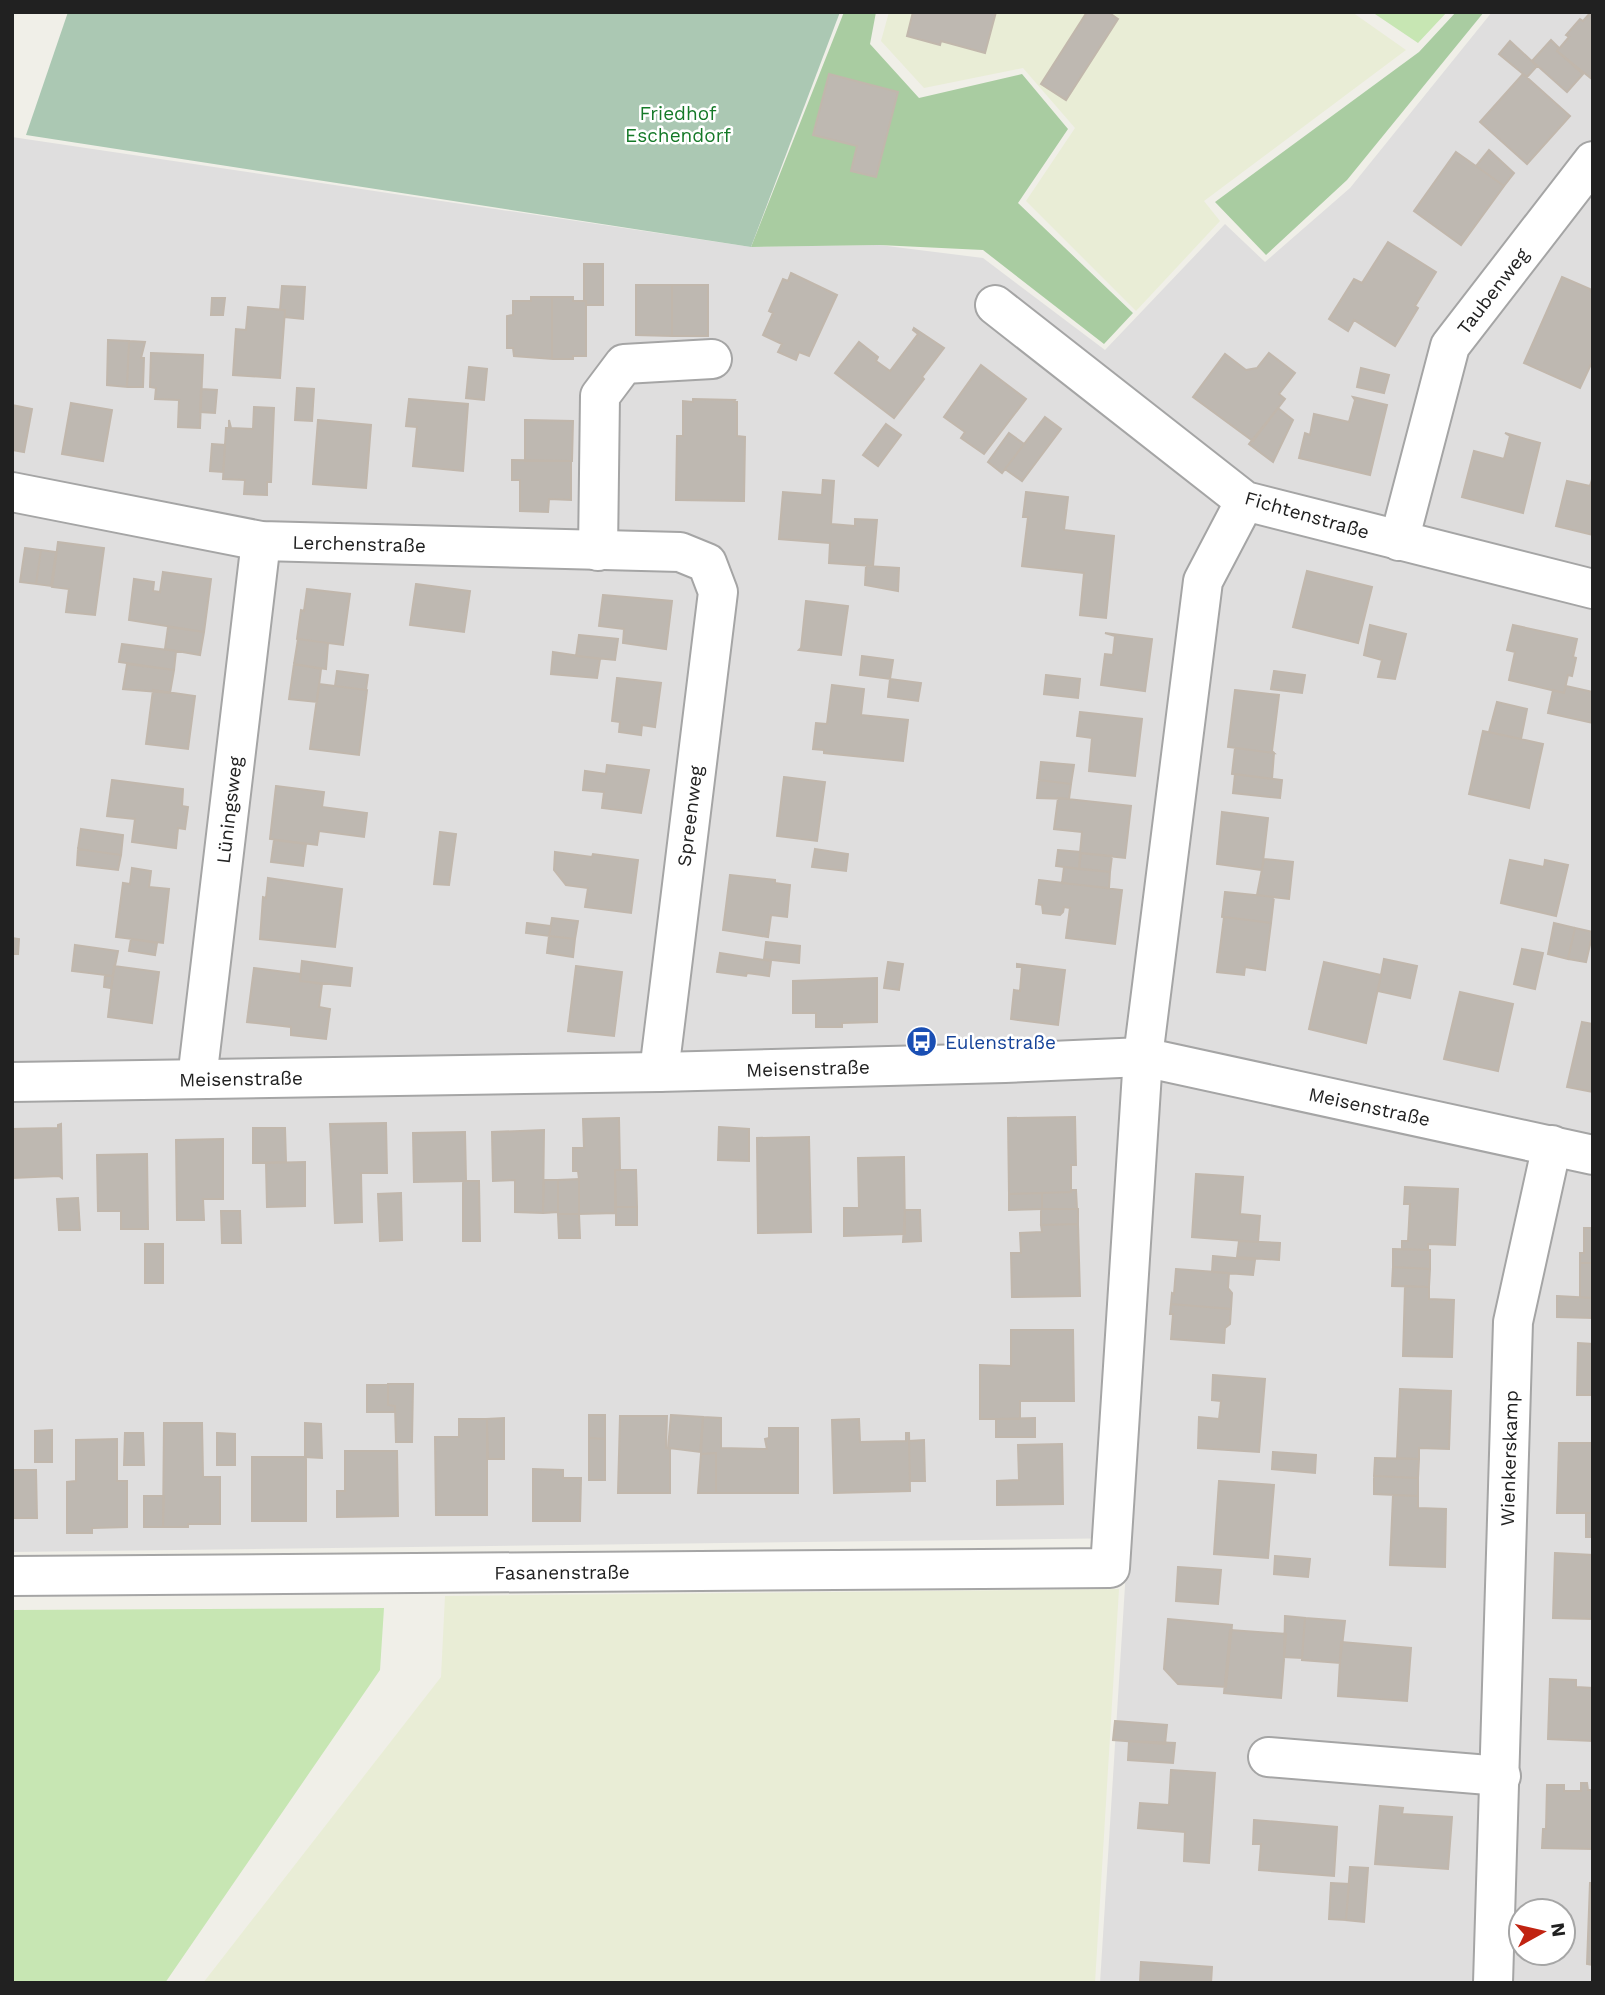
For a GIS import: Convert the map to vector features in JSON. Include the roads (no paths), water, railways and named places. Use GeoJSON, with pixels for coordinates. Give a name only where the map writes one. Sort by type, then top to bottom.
{"type":"FeatureCollection","features":[{"type":"Feature","properties":{"kind":"street","name":"Taubenweg"},"geometry":{"type":"LineString","coordinates":[[1399,541],[1450,346],[1588,174]]}},
{"type":"Feature","properties":{"kind":"street","name":"Fichtenstraße"},"geometry":{"type":"LineString","coordinates":[[995,305],[1245,501],[1593,589]]}},
{"type":"Feature","properties":{"kind":"street"},"geometry":{"type":"LineString","coordinates":[[598,551],[600,396],[624,364],[712,359]]}},
{"type":"Feature","properties":{"kind":"street","name":"Lerchenstraße"},"geometry":{"type":"LineString","coordinates":[[12,492],[261,541],[680,552],[707,563]]}},
{"type":"Feature","properties":{"kind":"street"},"geometry":{"type":"LineString","coordinates":[[1143,1057],[1203,581],[1245,501]]}},
{"type":"Feature","properties":{"kind":"street","name":"Lüningsweg"},"geometry":{"type":"LineString","coordinates":[[197,1079],[261,541]]}},
{"type":"Feature","properties":{"kind":"street","name":"Spreenweg"},"geometry":{"type":"LineString","coordinates":[[659,1072],[718,592],[707,563]]}},
{"type":"Feature","properties":{"kind":"street","name":"Meisenstraße"},"geometry":{"type":"LineString","coordinates":[[12,1082],[659,1072],[1143,1057],[1593,1155]]}},
{"type":"Feature","properties":{"kind":"street","name":"Fasanenstraße"},"geometry":{"type":"LineString","coordinates":[[12,1576],[1110,1568],[1143,1057]]}},
{"type":"Feature","properties":{"kind":"street","name":"Wienkerskamp"},"geometry":{"type":"LineString","coordinates":[[1493,1983],[1513,1322],[1552,1145]]}},
{"type":"Feature","properties":{"kind":"street"},"geometry":{"type":"LineString","coordinates":[[1268,1756],[1501,1776]]}},
{"type":"Feature","properties":{"kind":"place","name":"Eulenstraße"},"geometry":{"type":"Point","coordinates":[922,1042]}},
{"type":"Feature","properties":{"kind":"park label","name":"Friedhof Eschendorf"},"geometry":{"type":"Point","coordinates":[678,124]}}]}
